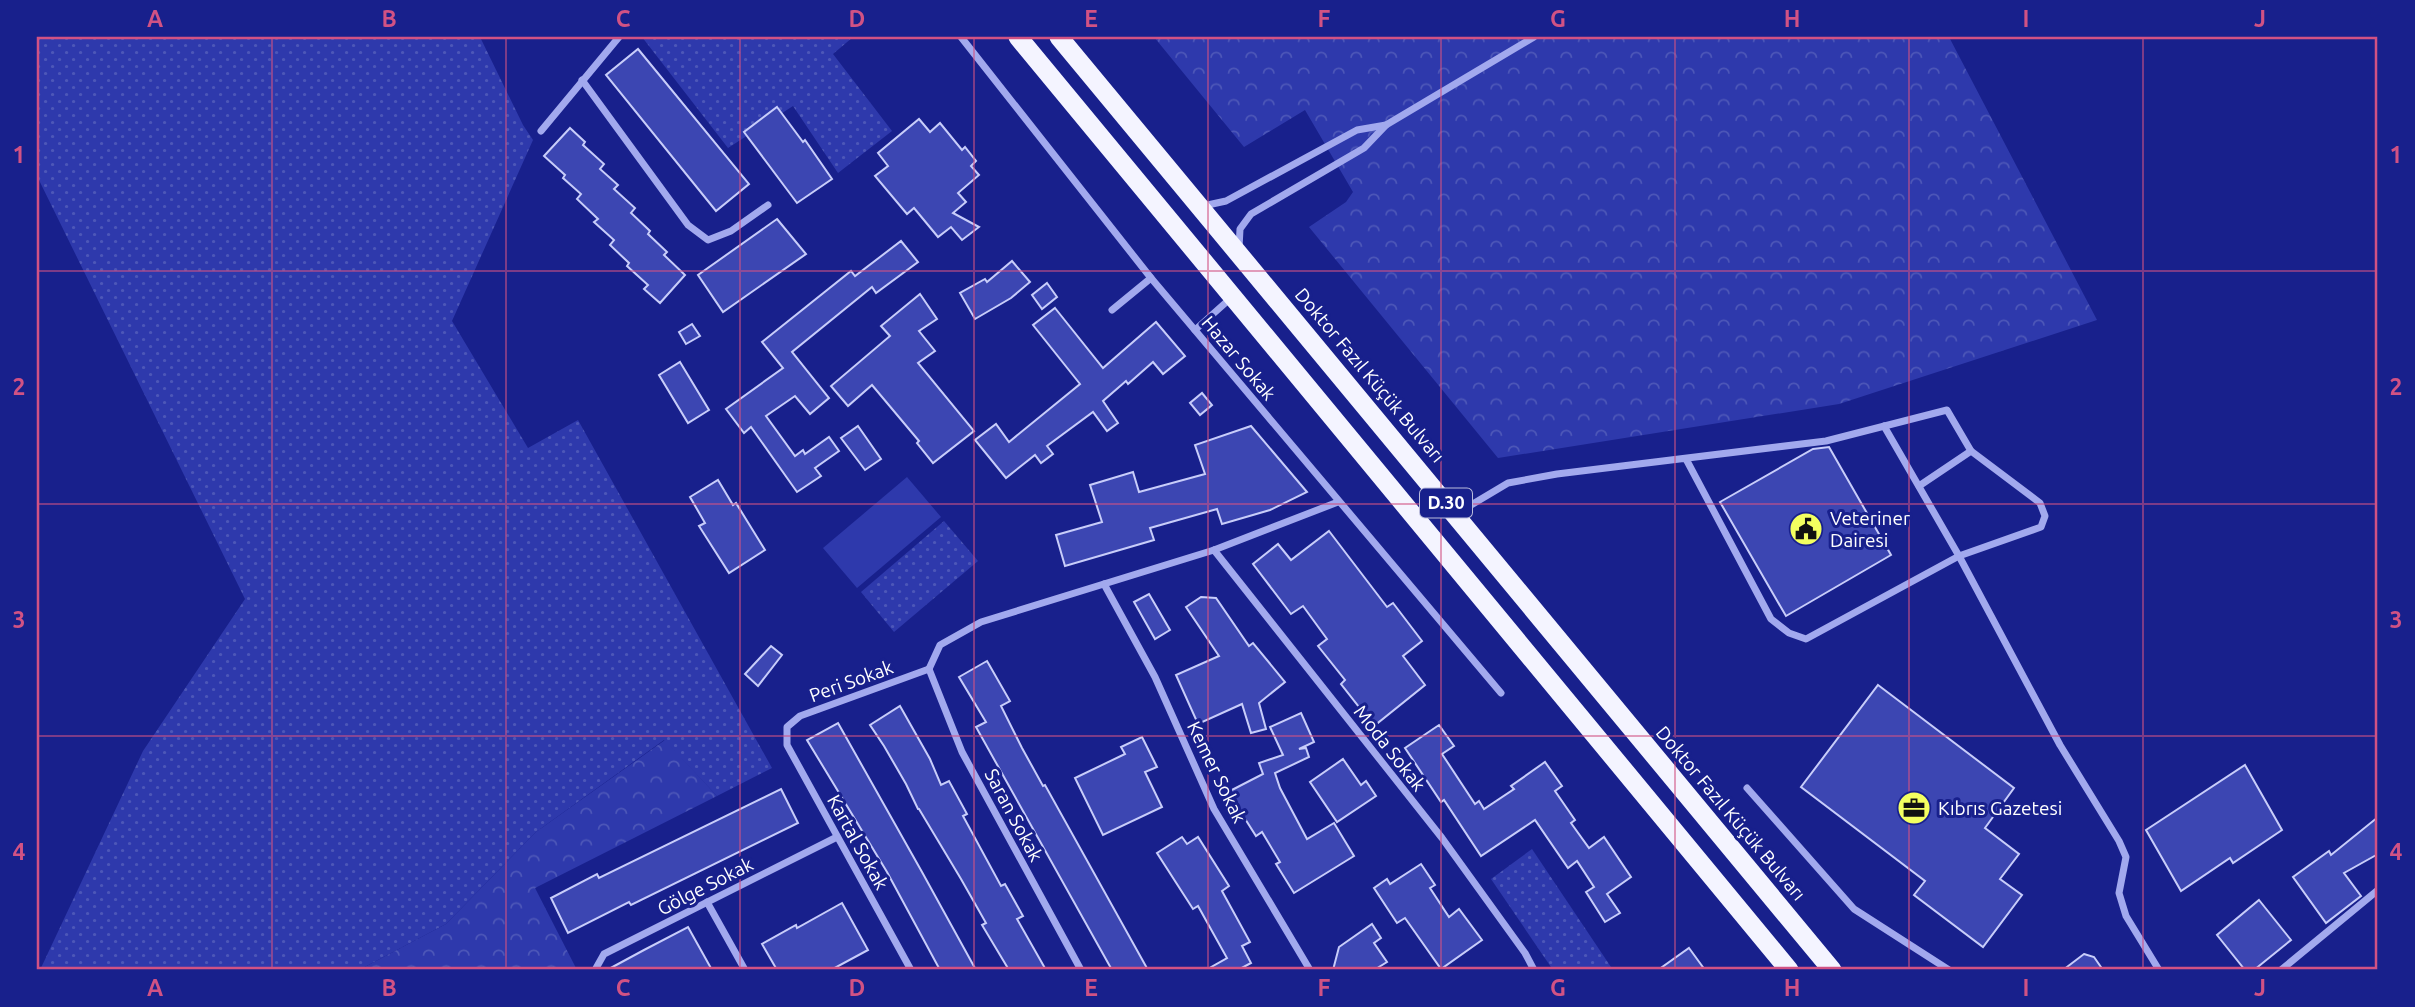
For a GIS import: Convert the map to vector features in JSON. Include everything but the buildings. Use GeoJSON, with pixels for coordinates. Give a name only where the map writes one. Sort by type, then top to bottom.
{"type":"FeatureCollection","features":[{"type":"Feature","properties":{"kind":"highway","name":"D.30"},"geometry":{"type":"LineString","coordinates":[[1018,37],[1789,970]]}},
{"type":"Feature","properties":{"kind":"highway","name":"Doktor Fazıl Küçük Bulvarı"},"geometry":{"type":"LineString","coordinates":[[1059,37],[1832,970]]}},
{"type":"Feature","properties":{"kind":"street"},"geometry":{"type":"LineString","coordinates":[[541,131],[619,37]]}},
{"type":"Feature","properties":{"kind":"street","name":"Hazar Sokak"},"geometry":{"type":"LineString","coordinates":[[961,37],[1152,278],[1501,693]]}},
{"type":"Feature","properties":{"kind":"street"},"geometry":{"type":"LineString","coordinates":[[1239,252],[1240,229],[1251,214],[1364,148],[1386,125],[1534,37]]}},
{"type":"Feature","properties":{"kind":"street"},"geometry":{"type":"LineString","coordinates":[[582,80],[688,225],[708,240],[732,231],[768,205]]}},
{"type":"Feature","properties":{"kind":"street"},"geometry":{"type":"LineString","coordinates":[[1201,206],[1226,201],[1357,131],[1386,125]]}},
{"type":"Feature","properties":{"kind":"street"},"geometry":{"type":"LineString","coordinates":[[1112,310],[1152,278]]}},
{"type":"Feature","properties":{"kind":"street"},"geometry":{"type":"LineString","coordinates":[[1195,330],[1233,296]]}},
{"type":"Feature","properties":{"kind":"street"},"geometry":{"type":"LineString","coordinates":[[1456,514],[1508,483],[1557,474],[1686,458],[1826,441],[1947,410],[1971,451],[2040,503],[2045,516],[2041,527],[1959,556],[1806,639],[1789,633],[1771,618],[1686,458]]}},
{"type":"Feature","properties":{"kind":"street"},"geometry":{"type":"LineString","coordinates":[[1884,426],[1959,556],[2060,745],[2119,841],[2126,856],[2119,893],[2126,916],[2159,970]]}},
{"type":"Feature","properties":{"kind":"street"},"geometry":{"type":"LineString","coordinates":[[1919,486],[1971,451]]}},
{"type":"Feature","properties":{"kind":"street"},"geometry":{"type":"LineString","coordinates":[[929,670],[940,645],[981,622],[1214,550],[1338,502]]}},
{"type":"Feature","properties":{"kind":"street","name":"Moda Sokak"},"geometry":{"type":"LineString","coordinates":[[1214,550],[1442,838],[1525,953],[1534,970]]}},
{"type":"Feature","properties":{"kind":"street","name":"Kemer Sokak"},"geometry":{"type":"LineString","coordinates":[[1104,584],[1155,677],[1214,809],[1310,970]]}},
{"type":"Feature","properties":{"kind":"street","name":"Peri Sokak"},"geometry":{"type":"LineString","coordinates":[[787,727],[800,716],[929,670]]}},
{"type":"Feature","properties":{"kind":"street","name":"Saran Sokak"},"geometry":{"type":"LineString","coordinates":[[929,670],[962,752],[1081,970]]}},
{"type":"Feature","properties":{"kind":"street","name":"Kartal Sokak"},"geometry":{"type":"LineString","coordinates":[[787,727],[787,744],[911,970]]}},
{"type":"Feature","properties":{"kind":"street"},"geometry":{"type":"LineString","coordinates":[[1746,788],[1854,908],[1950,970]]}},
{"type":"Feature","properties":{"kind":"street","name":"Gölge Sokak"},"geometry":{"type":"LineString","coordinates":[[595,970],[604,954],[837,837]]}},
{"type":"Feature","properties":{"kind":"street"},"geometry":{"type":"LineString","coordinates":[[2281,970],[2378,890]]}},
{"type":"Feature","properties":{"kind":"street"},"geometry":{"type":"LineString","coordinates":[[707,902],[745,970]]}},
{"type":"Feature","properties":{"kind":"green space"},"geometry":{"type":"Polygon","coordinates":[[[37,37],[480,37],[533,140],[452,321],[528,448],[578,420],[772,768],[717,796],[664,740],[536,832],[446,924],[359,970],[40,970],[143,751],[245,599],[37,176],[37,37]]]}},
{"type":"Feature","properties":{"kind":"green space"},"geometry":{"type":"Polygon","coordinates":[[[642,37],[853,37],[833,54],[892,131],[838,173],[793,106],[728,148],[642,37]]]}},
{"type":"Feature","properties":{"kind":"green space"},"geometry":{"type":"Polygon","coordinates":[[[1154,37],[1949,37],[2097,320],[1839,404],[1498,458],[1309,227],[1346,202],[1353,192],[1305,110],[1244,147],[1154,37]]]}},
{"type":"Feature","properties":{"kind":"green space"},"geometry":{"type":"Polygon","coordinates":[[[907,477],[941,517],[857,588],[823,548],[907,477]]]}},
{"type":"Feature","properties":{"kind":"green space"},"geometry":{"type":"Polygon","coordinates":[[[944,521],[978,561],[894,632],[861,592],[944,521]]]}},
{"type":"Feature","properties":{"kind":"green space"},"geometry":{"type":"Polygon","coordinates":[[[665,740],[717,796],[535,888],[577,970],[359,970],[446,924],[536,832],[665,740]]]}},
{"type":"Feature","properties":{"kind":"green space"},"geometry":{"type":"Polygon","coordinates":[[[1532,849],[1613,970],[1553,970],[1491,879],[1532,849]]]}},
{"type":"Feature","properties":{"kind":"place","name":"Veteriner Dairesi"},"geometry":{"type":"Point","coordinates":[1806,529]}},
{"type":"Feature","properties":{"kind":"place","name":"Kıbrıs Gazetesi"},"geometry":{"type":"Point","coordinates":[1914,808]}}]}
